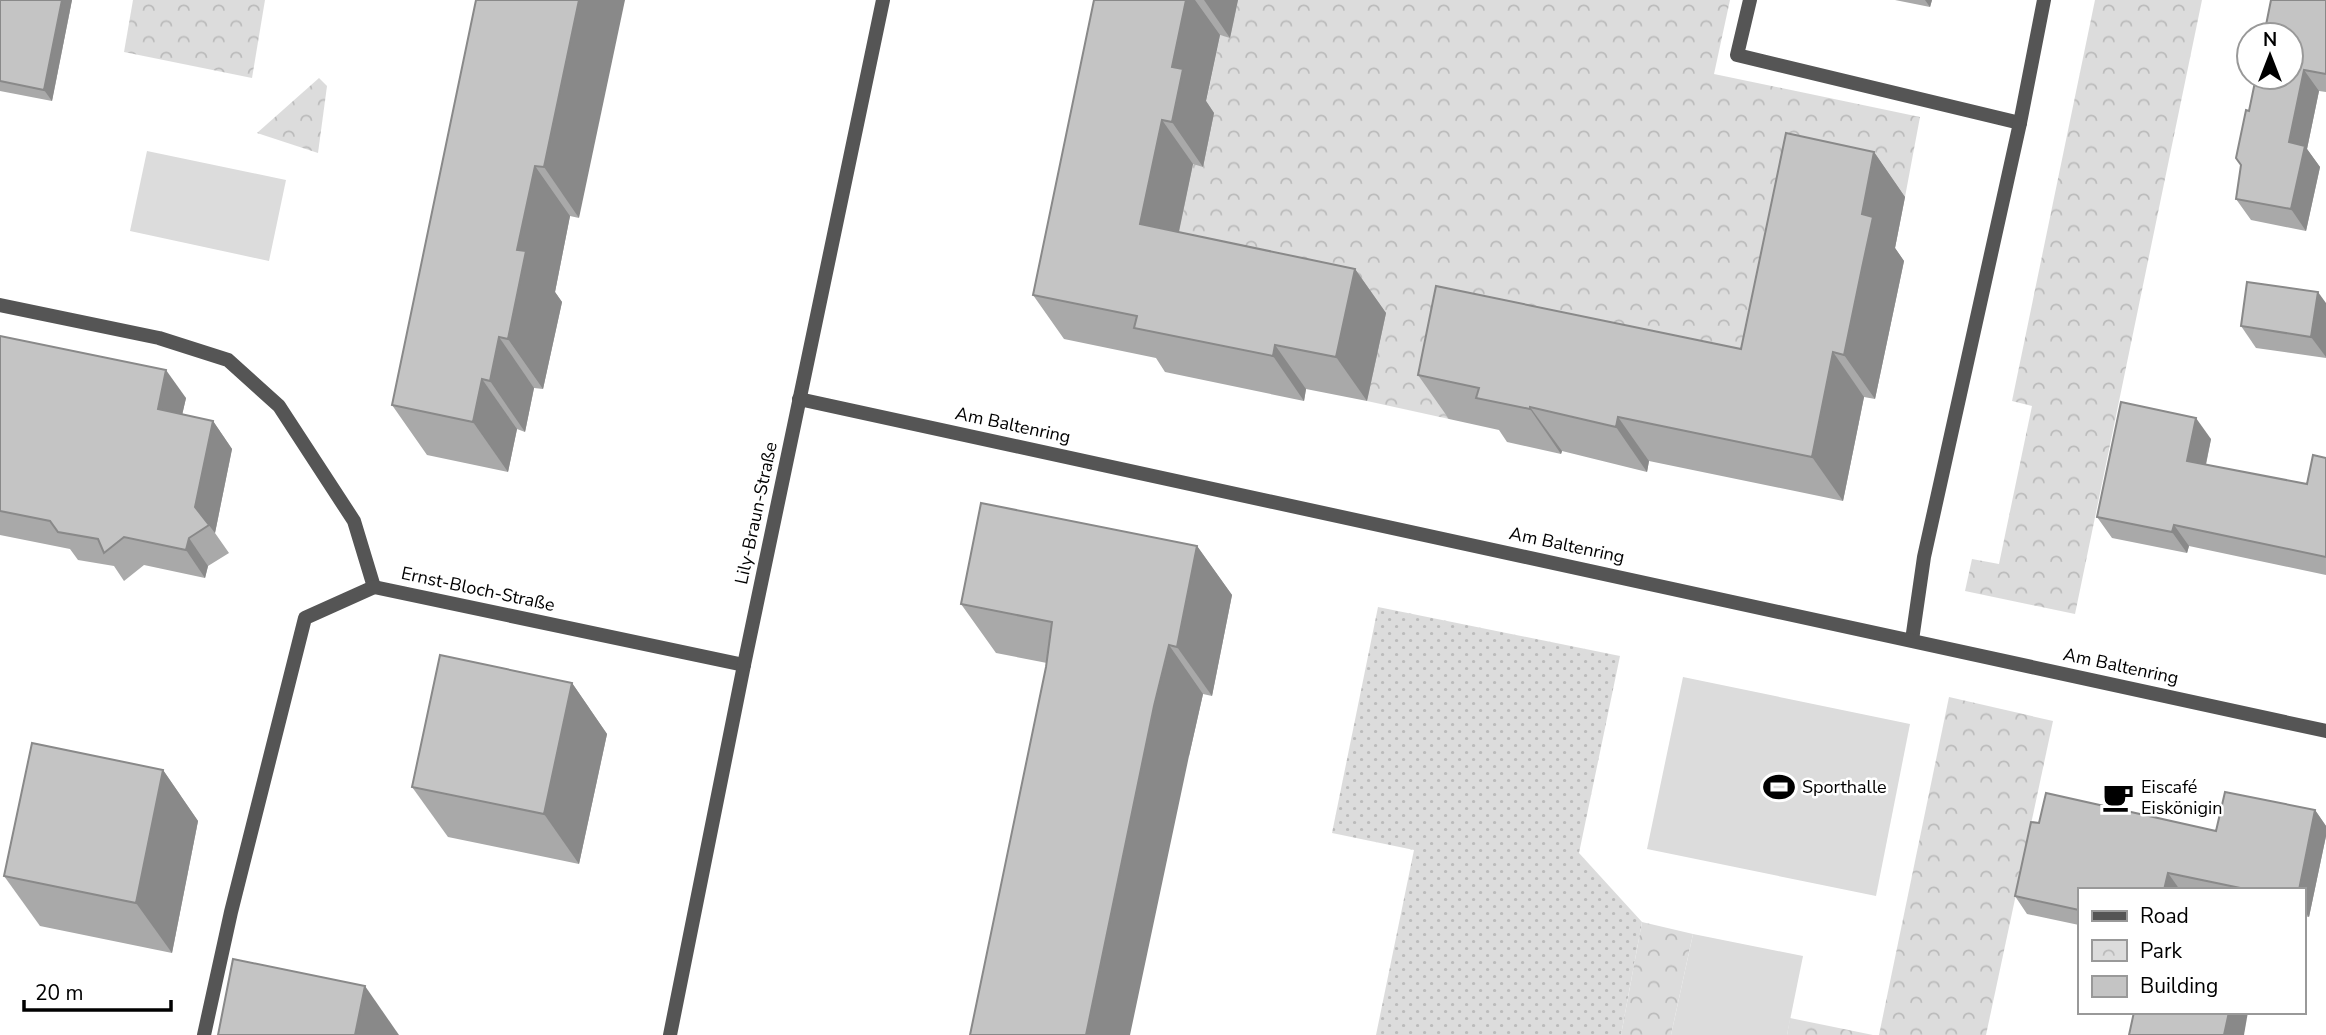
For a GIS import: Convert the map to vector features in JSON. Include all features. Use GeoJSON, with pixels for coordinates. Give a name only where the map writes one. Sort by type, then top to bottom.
{"type":"FeatureCollection","features":[{"type":"Feature","properties":{"kind":"street","name":"Lily-Braun-Straße"},"geometry":{"type":"LineString","coordinates":[[670,1035],[744,665],[883,0]]}},
{"type":"Feature","properties":{"kind":"street"},"geometry":{"type":"LineString","coordinates":[[1750,0],[1737,55],[2020,123]]}},
{"type":"Feature","properties":{"kind":"street"},"geometry":{"type":"LineString","coordinates":[[1912,640],[1924,557],[2020,123],[2044,0]]}},
{"type":"Feature","properties":{"kind":"street","name":"Ernst-Bloch-Straße"},"geometry":{"type":"LineString","coordinates":[[0,305],[159,338],[228,360],[279,406],[354,522],[374,587],[744,665]]}},
{"type":"Feature","properties":{"kind":"street","name":"Am Baltenring"},"geometry":{"type":"LineString","coordinates":[[799,399],[2326,731]]}},
{"type":"Feature","properties":{"kind":"street"},"geometry":{"type":"LineString","coordinates":[[204,1035],[231,912],[305,618],[374,587]]}},
{"type":"Feature","properties":{"kind":"green space"},"geometry":{"type":"Polygon","coordinates":[[[133,0],[265,0],[252,78],[124,52],[133,0]]]}},
{"type":"Feature","properties":{"kind":"green space"},"geometry":{"type":"Polygon","coordinates":[[[1238,0],[1730,0],[1714,74],[1920,117],[1905,197],[1817,178],[1781,353],[1467,331],[1449,419],[1367,401],[1385,313],[1171,269],[1220,35],[1230,37],[1238,0]]]}},
{"type":"Feature","properties":{"kind":"green space"},"geometry":{"type":"Polygon","coordinates":[[[2095,0],[2202,0],[2075,614],[1965,591],[1972,559],[1999,564],[2032,406],[2012,401],[2095,0]]]}},
{"type":"Feature","properties":{"kind":"green space"},"geometry":{"type":"Polygon","coordinates":[[[319,78],[327,86],[318,153],[257,133],[319,78]]]}},
{"type":"Feature","properties":{"kind":"green space"},"geometry":{"type":"Polygon","coordinates":[[[147,151],[286,180],[269,261],[130,231],[147,151]]]}},
{"type":"Feature","properties":{"kind":"green space"},"geometry":{"type":"Polygon","coordinates":[[[1378,607],[1620,656],[1579,853],[1642,922],[1621,1035],[1376,1035],[1414,850],[1332,833],[1378,607]]]}},
{"type":"Feature","properties":{"kind":"green space","name":"Sporthalle"},"geometry":{"type":"Polygon","coordinates":[[[1683,677],[1910,724],[1876,896],[1647,849],[1683,677]]]}},
{"type":"Feature","properties":{"kind":"green space"},"geometry":{"type":"Polygon","coordinates":[[[1949,697],[2053,721],[1986,1035],[1879,1035],[1949,697]]]}},
{"type":"Feature","properties":{"kind":"green space"},"geometry":{"type":"Polygon","coordinates":[[[1642,922],[1693,934],[1671,1035],[1621,1035],[1642,922]]]}},
{"type":"Feature","properties":{"kind":"green space"},"geometry":{"type":"Polygon","coordinates":[[[1693,934],[1803,956],[1787,1035],[1671,1035],[1693,934]]]}},
{"type":"Feature","properties":{"kind":"green space"},"geometry":{"type":"Polygon","coordinates":[[[1790,1018],[1873,1035],[1787,1035],[1790,1018]]]}},
{"type":"Feature","properties":{"kind":"building"},"geometry":{"type":"Polygon","coordinates":[[[0,0],[62,0],[44,90],[0,81],[0,0]]]}},
{"type":"Feature","properties":{"kind":"building"},"geometry":{"type":"Polygon","coordinates":[[[476,0],[579,0],[544,167],[535,166],[517,250],[526,251],[508,339],[499,337],[490,381],[482,379],[473,422],[392,405],[476,0]]]}},
{"type":"Feature","properties":{"kind":"building"},"geometry":{"type":"Polygon","coordinates":[[[1094,0],[1186,0],[1172,67],[1183,69],[1172,122],[1162,120],[1140,224],[1355,269],[1336,357],[1275,345],[1273,356],[1134,328],[1137,316],[1033,295],[1094,0]]]}},
{"type":"Feature","properties":{"kind":"building"},"geometry":{"type":"Polygon","coordinates":[[[2271,0],[2326,0],[2326,74],[2305,70],[2305,21],[2267,21],[2271,0]]]}},
{"type":"Feature","properties":{"kind":"building"},"geometry":{"type":"Polygon","coordinates":[[[2253,91],[2300,91],[2289,142],[2305,146],[2291,209],[2236,199],[2241,165],[2236,158],[2246,110],[2249,111],[2253,91]]]}},
{"type":"Feature","properties":{"kind":"building"},"geometry":{"type":"Polygon","coordinates":[[[1786,133],[1874,152],[1862,214],[1873,217],[1844,355],[1833,352],[1812,457],[1618,417],[1616,427],[1530,407],[1476,398],[1479,388],[1418,375],[1436,286],[1741,349],[1786,133]]]}},
{"type":"Feature","properties":{"kind":"building"},"geometry":{"type":"Polygon","coordinates":[[[2247,282],[2318,292],[2311,337],[2241,326],[2247,282]]]}},
{"type":"Feature","properties":{"kind":"building"},"geometry":{"type":"Polygon","coordinates":[[[0,336],[166,370],[158,409],[213,421],[195,507],[209,525],[189,538],[186,550],[124,537],[104,553],[98,539],[58,532],[50,521],[0,511],[0,336]]]}},
{"type":"Feature","properties":{"kind":"building"},"geometry":{"type":"Polygon","coordinates":[[[2121,402],[2196,418],[2187,461],[2307,484],[2313,455],[2326,458],[2326,557],[2174,525],[2172,532],[2097,517],[2121,402]]]}},
{"type":"Feature","properties":{"kind":"building"},"geometry":{"type":"Polygon","coordinates":[[[981,503],[1197,546],[1177,647],[1169,645],[1154,706],[1086,1035],[970,1035],[1046,667],[1052,622],[961,604],[981,503]]]}},
{"type":"Feature","properties":{"kind":"building"},"geometry":{"type":"Polygon","coordinates":[[[440,655],[572,683],[544,814],[412,787],[440,655]]]}},
{"type":"Feature","properties":{"kind":"building"},"geometry":{"type":"Polygon","coordinates":[[[32,743],[163,770],[136,903],[4,876],[32,743]]]}},
{"type":"Feature","properties":{"kind":"building"},"geometry":{"type":"Polygon","coordinates":[[[2225,792],[2315,810],[2299,888],[2240,888],[2168,873],[2164,888],[2078,888],[2078,910],[2015,896],[2031,822],[2039,823],[2046,793],[2216,831],[2225,792]]]}},
{"type":"Feature","properties":{"kind":"building"},"geometry":{"type":"Polygon","coordinates":[[[233,959],[365,986],[355,1035],[218,1035],[233,959]]]}},
{"type":"Feature","properties":{"kind":"building"},"geometry":{"type":"Polygon","coordinates":[[[2134,1014],[2229,1014],[2224,1035],[2129,1035],[2134,1014]]]}},
{"type":"Feature","properties":{"kind":"place","name":"Sporthalle"},"geometry":{"type":"Point","coordinates":[1779,787]}},
{"type":"Feature","properties":{"kind":"place","name":"Eiscafé Eiskönigin"},"geometry":{"type":"Point","coordinates":[2118,797]}}]}
